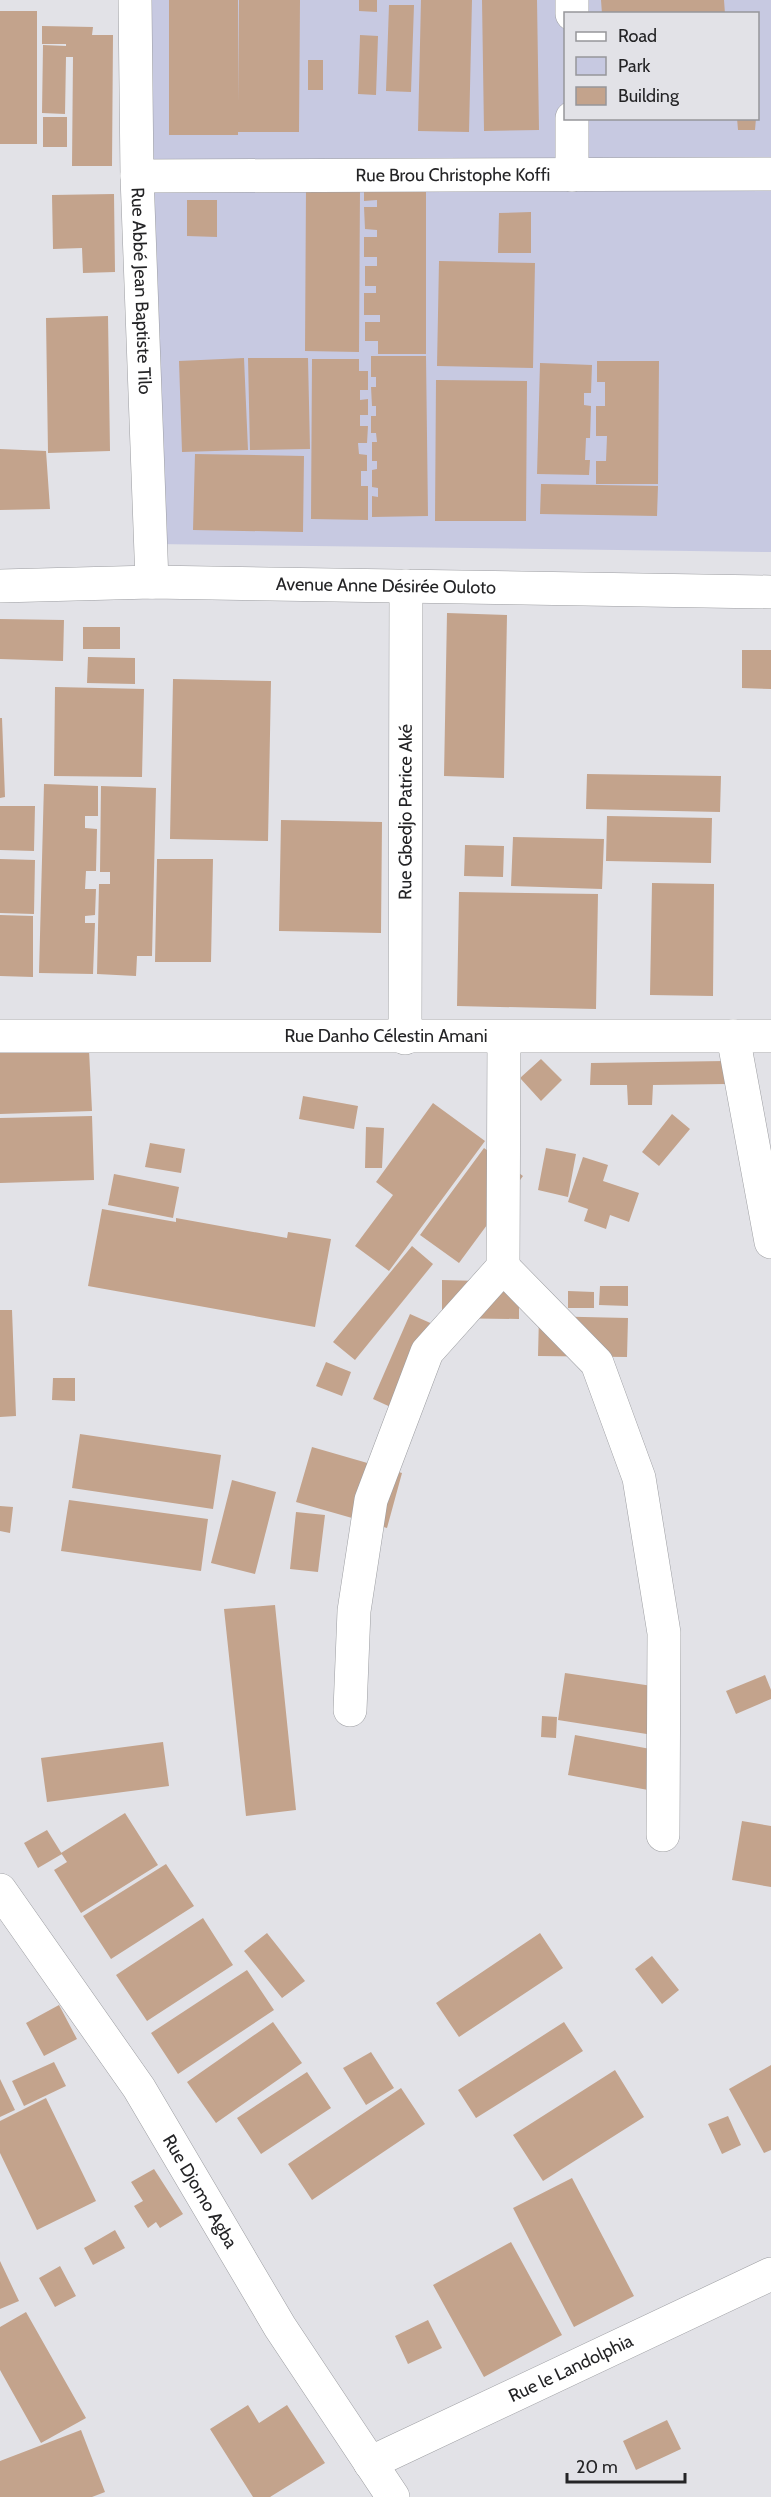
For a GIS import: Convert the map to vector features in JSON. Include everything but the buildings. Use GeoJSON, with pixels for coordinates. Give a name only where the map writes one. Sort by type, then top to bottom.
{"type":"FeatureCollection","features":[{"type":"Feature","properties":{"kind":"street","name":"Rue Abbé Jean Baptiste Tilo"},"geometry":{"type":"LineString","coordinates":[[135,0],[137,176],[152,582]]}},
{"type":"Feature","properties":{"kind":"street"},"geometry":{"type":"LineString","coordinates":[[572,120],[572,175]]}},
{"type":"Feature","properties":{"kind":"street","name":"Rue Brou Christophe Koffi"},"geometry":{"type":"LineString","coordinates":[[137,176],[771,174]]}},
{"type":"Feature","properties":{"kind":"street","name":"Avenue Anne Désirée Ouloto"},"geometry":{"type":"LineString","coordinates":[[0,586],[152,582],[771,592]]}},
{"type":"Feature","properties":{"kind":"street","name":"Rue Gbedjo Patrice Aké"},"geometry":{"type":"LineString","coordinates":[[405,1038],[406,586]]}},
{"type":"Feature","properties":{"kind":"street","name":"Rue Danho Célestin Amani"},"geometry":{"type":"LineString","coordinates":[[0,1036],[405,1038],[771,1036]]}},
{"type":"Feature","properties":{"kind":"street"},"geometry":{"type":"LineString","coordinates":[[733,1036],[771,1242]]}},
{"type":"Feature","properties":{"kind":"street"},"geometry":{"type":"LineString","coordinates":[[350,1710],[354,1611],[371,1500],[427,1352],[503,1267],[504,1037]]}},
{"type":"Feature","properties":{"kind":"street"},"geometry":{"type":"LineString","coordinates":[[503,1267],[597,1363],[639,1478],[664,1633],[663,1835]]}},
{"type":"Feature","properties":{"kind":"street","name":"Rue Djomo Agba"},"geometry":{"type":"LineString","coordinates":[[0,1890],[139,2088],[280,2327],[393,2497]]}},
{"type":"Feature","properties":{"kind":"street","name":"Rue le Landolphia"},"geometry":{"type":"LineString","coordinates":[[370,2463],[771,2274]]}},
{"type":"Feature","properties":{"kind":"green space"},"geometry":{"type":"Polygon","coordinates":[[[136,0],[771,0],[771,552],[153,544],[136,0]]]}}]}
